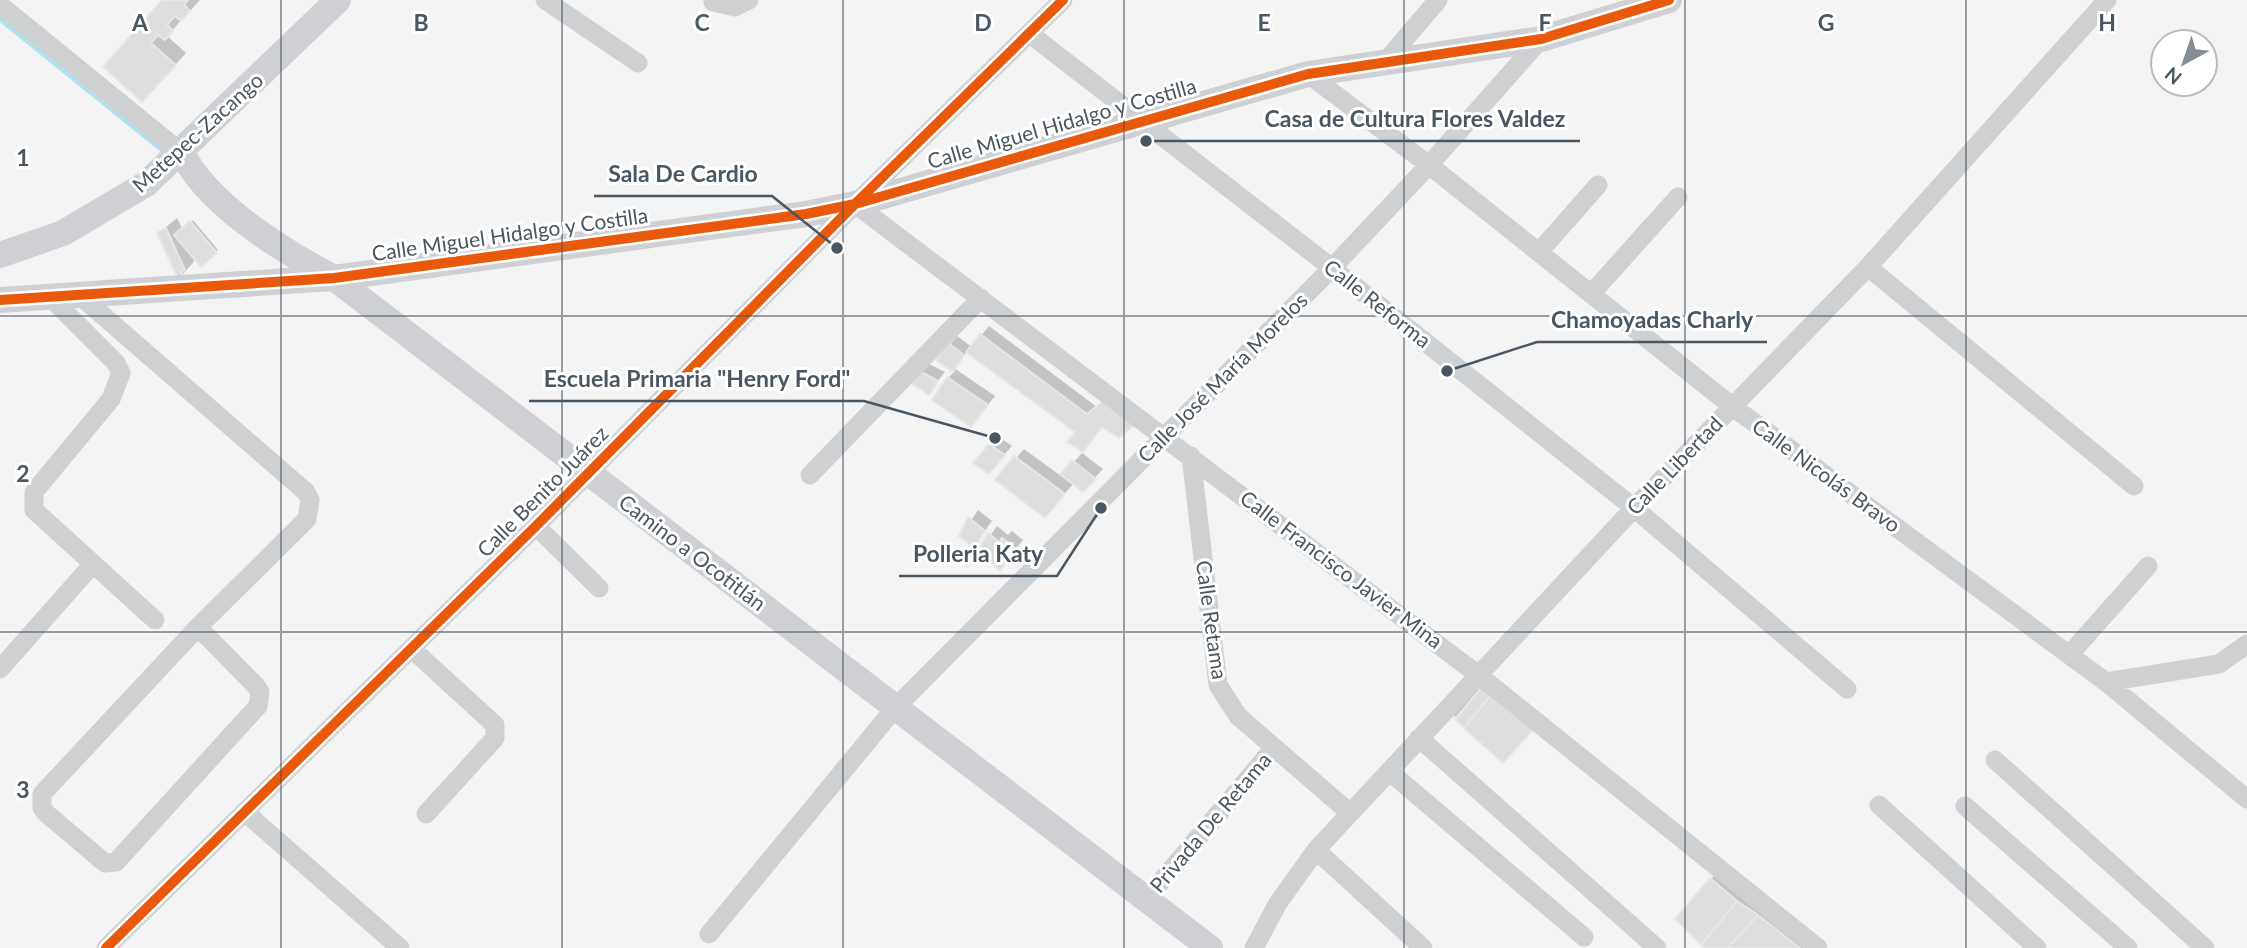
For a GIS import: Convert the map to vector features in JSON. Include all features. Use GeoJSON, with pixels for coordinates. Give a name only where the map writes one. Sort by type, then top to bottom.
{"type":"FeatureCollection","features":[{"type":"Feature","properties":{"kind":"main road","name":"Metepec-Zacango"},"geometry":{"type":"LineString","coordinates":[[0,255],[63,233],[103,212],[146,184],[182,153],[338,0]]}},
{"type":"Feature","properties":{"kind":"main road","name":"Calle Miguel Hidalgo y Costilla"},"geometry":{"type":"LineString","coordinates":[[0,300],[334,278],[806,214],[855,204],[1308,74],[1541,39],[1669,0]]}},
{"type":"Feature","properties":{"kind":"main road","name":"Camino a Ocotitlán"},"geometry":{"type":"LineString","coordinates":[[182,153],[202,184],[253,227],[291,256],[334,278],[1210,948]]}},
{"type":"Feature","properties":{"kind":"main road"},"geometry":{"type":"LineString","coordinates":[[1179,923],[1193,948]]}},
{"type":"Feature","properties":{"kind":"street"},"geometry":{"type":"LineString","coordinates":[[545,0],[638,63]]}},
{"type":"Feature","properties":{"kind":"street"},"geometry":{"type":"LineString","coordinates":[[713,2],[735,7],[749,0]]}},
{"type":"Feature","properties":{"kind":"street","name":"Calle Benito Juárez"},"geometry":{"type":"LineString","coordinates":[[106,948],[412,649],[855,204],[1063,0]]}},
{"type":"Feature","properties":{"kind":"street"},"geometry":{"type":"LineString","coordinates":[[1385,62],[1438,0]]}},
{"type":"Feature","properties":{"kind":"street","name":"Calle Libertad"},"geometry":{"type":"LineString","coordinates":[[1256,946],[1278,903],[1316,850],[1634,508],[1868,267],[2107,0]]}},
{"type":"Feature","properties":{"kind":"street"},"geometry":{"type":"LineString","coordinates":[[0,5],[182,153]]}},
{"type":"Feature","properties":{"kind":"street","name":"Calle Reforma"},"geometry":{"type":"LineString","coordinates":[[1030,34],[1332,268],[1634,508],[1847,689]]}},
{"type":"Feature","properties":{"kind":"street","name":"Calle José María Morelos"},"geometry":{"type":"LineString","coordinates":[[709,934],[895,708],[1332,268],[1429,165],[1541,39]]}},
{"type":"Feature","properties":{"kind":"street","name":"Calle Nicolás Bravo"},"geometry":{"type":"LineString","coordinates":[[1308,74],[1429,165],[1733,407],[2106,682],[2247,799]]}},
{"type":"Feature","properties":{"kind":"street"},"geometry":{"type":"LineString","coordinates":[[1539,253],[1598,185]]}},
{"type":"Feature","properties":{"kind":"street"},"geometry":{"type":"LineString","coordinates":[[1591,294],[1678,197]]}},
{"type":"Feature","properties":{"kind":"street","name":"Calle Francisco Javier Mina"},"geometry":{"type":"LineString","coordinates":[[855,204],[1477,674],[1818,948]]}},
{"type":"Feature","properties":{"kind":"street"},"geometry":{"type":"LineString","coordinates":[[1868,267],[2134,486]]}},
{"type":"Feature","properties":{"kind":"street"},"geometry":{"type":"LineString","coordinates":[[77,293],[306,492],[310,500],[307,519],[198,627],[42,794],[42,808],[47,814],[106,863],[116,862],[258,706],[260,692],[256,685],[198,627]]}},
{"type":"Feature","properties":{"kind":"street"},"geometry":{"type":"LineString","coordinates":[[48,295],[120,368],[120,379],[111,400],[34,492],[34,510],[155,620]]}},
{"type":"Feature","properties":{"kind":"street"},"geometry":{"type":"LineString","coordinates":[[810,475],[981,298]]}},
{"type":"Feature","properties":{"kind":"street","name":"Calle Retama"},"geometry":{"type":"LineString","coordinates":[[1191,456],[1218,685],[1238,716],[1350,813]]}},
{"type":"Feature","properties":{"kind":"street"},"geometry":{"type":"LineString","coordinates":[[536,526],[598,589]]}},
{"type":"Feature","properties":{"kind":"street"},"geometry":{"type":"LineString","coordinates":[[0,668],[92,565]]}},
{"type":"Feature","properties":{"kind":"street"},"geometry":{"type":"LineString","coordinates":[[2068,655],[2148,566]]}},
{"type":"Feature","properties":{"kind":"street"},"geometry":{"type":"LineString","coordinates":[[2106,682],[2219,664],[2247,644]]}},
{"type":"Feature","properties":{"kind":"street"},"geometry":{"type":"LineString","coordinates":[[412,649],[495,725],[495,738],[426,814]]}},
{"type":"Feature","properties":{"kind":"street"},"geometry":{"type":"LineString","coordinates":[[1419,738],[1657,948]]}},
{"type":"Feature","properties":{"kind":"street","name":"Privada De Retama"},"geometry":{"type":"LineString","coordinates":[[1147,898],[1274,748]]}},
{"type":"Feature","properties":{"kind":"street"},"geometry":{"type":"LineString","coordinates":[[1995,760],[2205,948]]}},
{"type":"Feature","properties":{"kind":"street"},"geometry":{"type":"LineString","coordinates":[[1390,772],[1584,937]]}},
{"type":"Feature","properties":{"kind":"street"},"geometry":{"type":"LineString","coordinates":[[1880,805],[2037,948]]}},
{"type":"Feature","properties":{"kind":"street"},"geometry":{"type":"LineString","coordinates":[[1965,806],[2128,948]]}},
{"type":"Feature","properties":{"kind":"street"},"geometry":{"type":"LineString","coordinates":[[246,813],[400,948]]}},
{"type":"Feature","properties":{"kind":"street"},"geometry":{"type":"LineString","coordinates":[[1316,850],[1423,948]]}},
{"type":"Feature","properties":{"kind":"building"},"geometry":{"type":"Polygon","coordinates":[[[162,0],[188,0],[184,5],[190,11],[181,21],[175,16],[167,25],[173,31],[165,40],[158,35],[151,43],[176,65],[142,102],[103,67],[162,0]]]}},
{"type":"Feature","properties":{"kind":"building"},"geometry":{"type":"Polygon","coordinates":[[[190,221],[217,253],[201,267],[174,235],[190,221]]]}},
{"type":"Feature","properties":{"kind":"building"},"geometry":{"type":"Polygon","coordinates":[[[166,228],[185,270],[181,271],[183,276],[178,279],[157,233],[166,228]]]}},
{"type":"Feature","properties":{"kind":"building"},"geometry":{"type":"Polygon","coordinates":[[[980,334],[1087,414],[1102,402],[1134,425],[1119,438],[1102,427],[1083,452],[1067,442],[1075,432],[966,352],[980,334]]]}},
{"type":"Feature","properties":{"kind":"building"},"geometry":{"type":"Polygon","coordinates":[[[948,343],[964,355],[953,372],[936,360],[948,343]]]}},
{"type":"Feature","properties":{"kind":"building"},"geometry":{"type":"Polygon","coordinates":[[[919,371],[938,381],[929,395],[910,382],[919,371]]]}},
{"type":"Feature","properties":{"kind":"building"},"geometry":{"type":"Polygon","coordinates":[[[947,377],[988,405],[971,427],[932,400],[947,377]]]}},
{"type":"Feature","properties":{"kind":"building"},"geometry":{"type":"Polygon","coordinates":[[[989,444],[1005,455],[989,474],[973,463],[989,444]]]}},
{"type":"Feature","properties":{"kind":"building"},"geometry":{"type":"Polygon","coordinates":[[[1014,456],[1065,494],[1045,518],[995,480],[1014,456]]]}},
{"type":"Feature","properties":{"kind":"building"},"geometry":{"type":"Polygon","coordinates":[[[1072,460],[1096,479],[1083,492],[1060,474],[1072,460]]]}},
{"type":"Feature","properties":{"kind":"building"},"geometry":{"type":"Polygon","coordinates":[[[968,517],[985,531],[974,548],[959,536],[968,517]]]}},
{"type":"Feature","properties":{"kind":"building"},"geometry":{"type":"Polygon","coordinates":[[[988,533],[999,542],[1002,538],[1016,549],[1000,571],[978,551],[988,533]]]}},
{"type":"Feature","properties":{"kind":"building"},"geometry":{"type":"Polygon","coordinates":[[[1481,688],[1490,696],[1464,728],[1455,719],[1481,688]]]}},
{"type":"Feature","properties":{"kind":"building"},"geometry":{"type":"Polygon","coordinates":[[[1490,696],[1533,730],[1503,763],[1464,728],[1490,696]]]}},
{"type":"Feature","properties":{"kind":"building"},"geometry":{"type":"Polygon","coordinates":[[[1710,878],[1737,901],[1701,945],[1675,919],[1710,878]]]}},
{"type":"Feature","properties":{"kind":"building"},"geometry":{"type":"Polygon","coordinates":[[[1737,901],[1758,915],[1728,948],[1705,948],[1701,945],[1737,901]]]}},
{"type":"Feature","properties":{"kind":"building"},"geometry":{"type":"Polygon","coordinates":[[[1758,915],[1800,948],[1728,948],[1758,915]]]}},
{"type":"Feature","properties":{"kind":"waterway"},"geometry":{"type":"LineString","coordinates":[[0,19],[166,153]]}},
{"type":"Feature","properties":{"kind":"cycle path"},"geometry":{"type":"LineString","coordinates":[[106,948],[536,526],[855,204],[1063,0]]}},
{"type":"Feature","properties":{"kind":"cycle path"},"geometry":{"type":"LineString","coordinates":[[0,300],[334,278],[806,214],[855,204],[1308,74],[1541,39],[1669,0]]}},
{"type":"Feature","properties":{"kind":"place","name":"Casa de Cultura Flores Valdez"},"geometry":{"type":"Point","coordinates":[1146,141]}},
{"type":"Feature","properties":{"kind":"place","name":"Sala De Cardio"},"geometry":{"type":"Point","coordinates":[837,248]}},
{"type":"Feature","properties":{"kind":"place","name":"Chamoyadas Charly"},"geometry":{"type":"Point","coordinates":[1447,371]}},
{"type":"Feature","properties":{"kind":"place","name":"Escuela Primaria \"Henry Ford\""},"geometry":{"type":"Point","coordinates":[995,438]}},
{"type":"Feature","properties":{"kind":"place","name":"Polleria Katy"},"geometry":{"type":"Point","coordinates":[1101,508]}}]}
